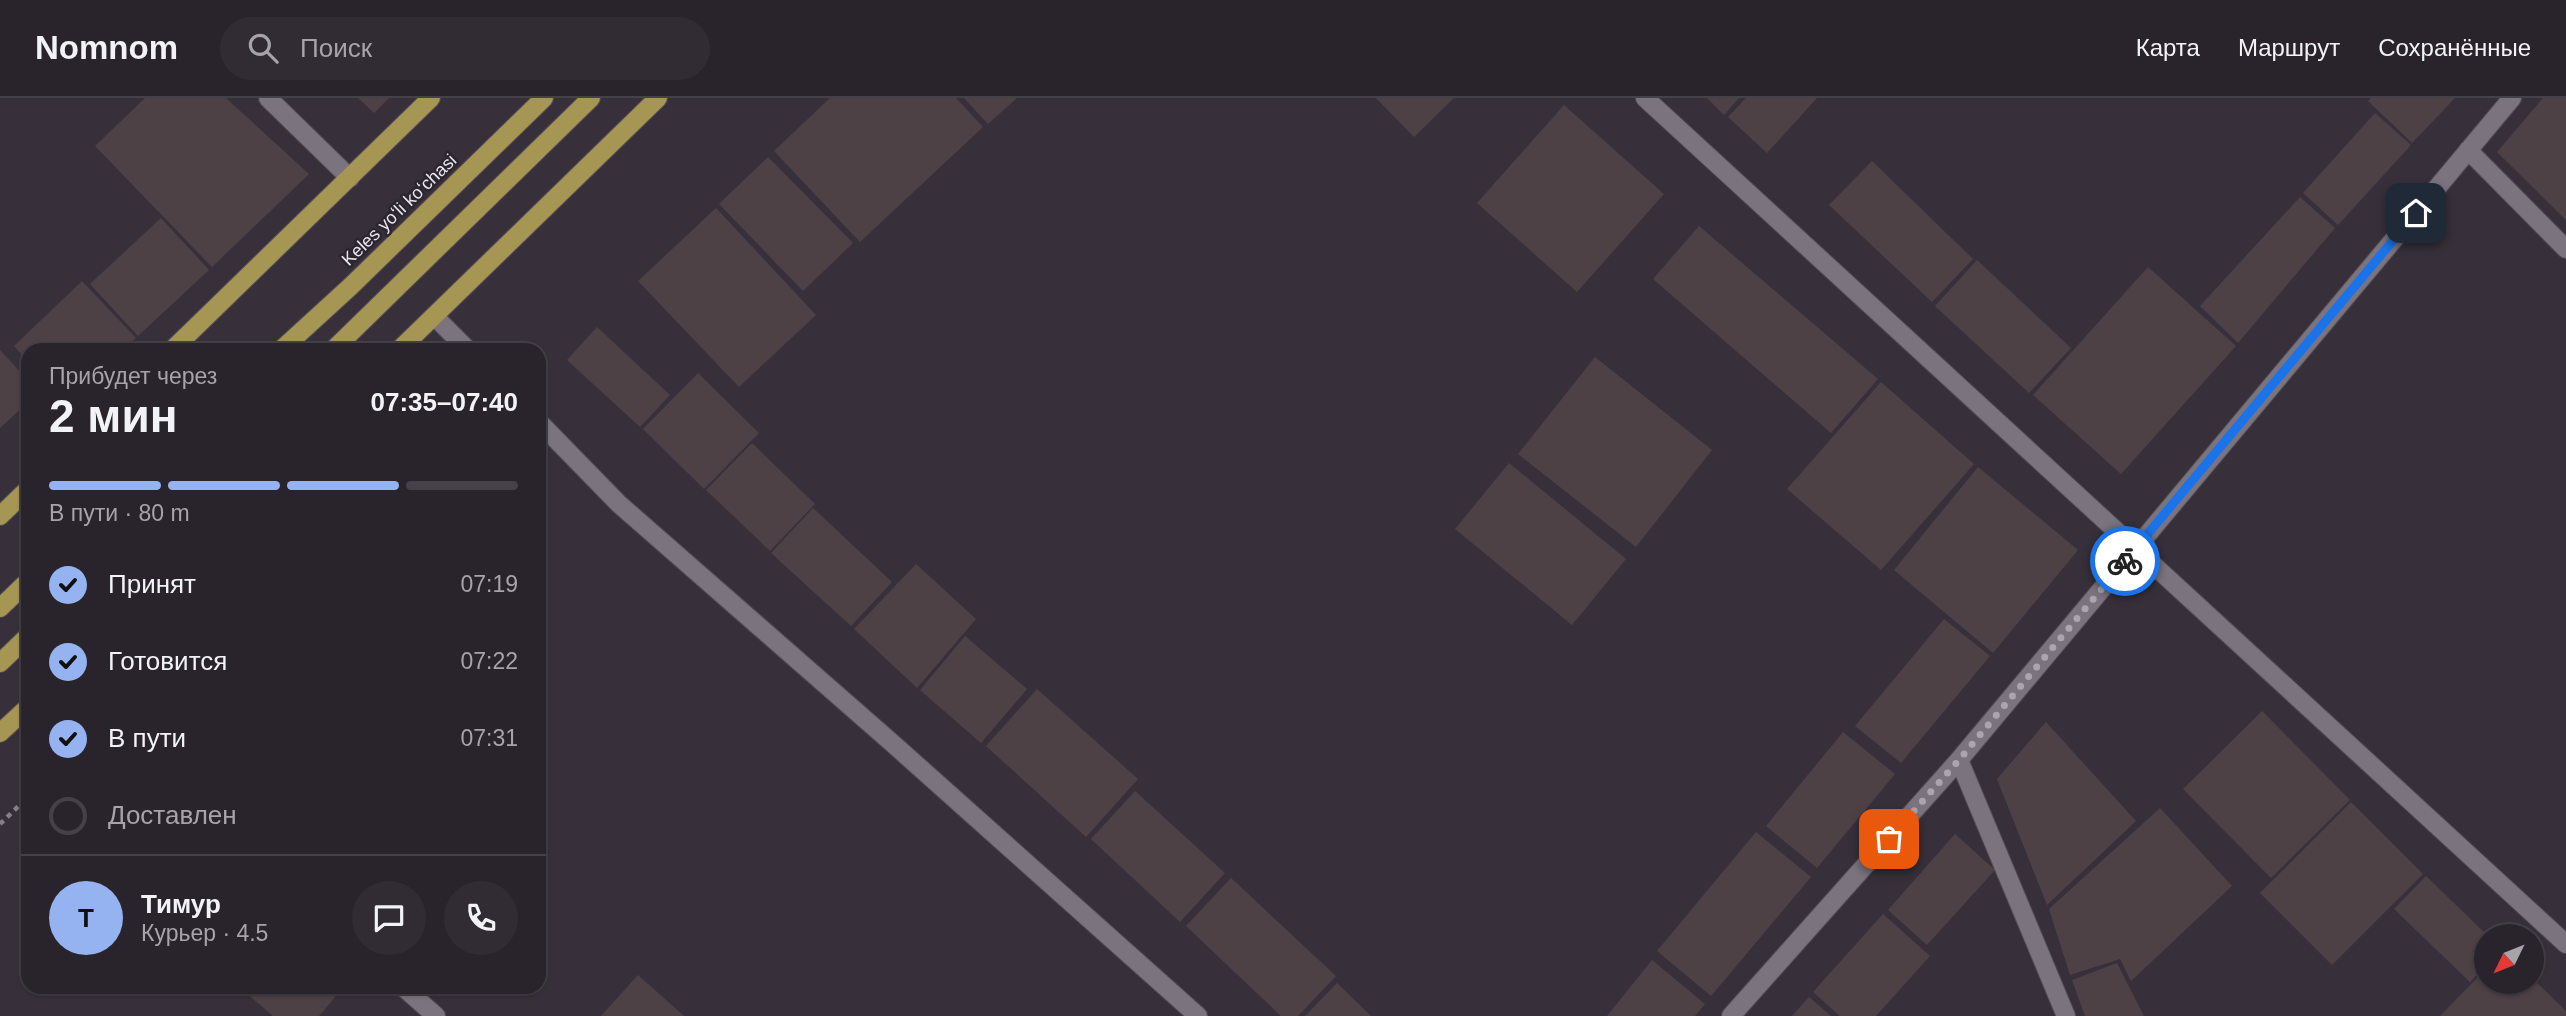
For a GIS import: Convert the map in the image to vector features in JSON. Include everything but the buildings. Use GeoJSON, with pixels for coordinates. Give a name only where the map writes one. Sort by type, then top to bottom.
{"type":"FeatureCollection","features":[{"type":"Feature","properties":{"kind":"main road"},"geometry":{"type":"LineString","coordinates":[[179,343],[431,98]]}},
{"type":"Feature","properties":{"kind":"main road","name":"Keles yoʻli koʻchasi"},"geometry":{"type":"LineString","coordinates":[[289,343],[544,98]]}},
{"type":"Feature","properties":{"kind":"main road"},"geometry":{"type":"LineString","coordinates":[[340,343],[591,98]]}},
{"type":"Feature","properties":{"kind":"main road"},"geometry":{"type":"LineString","coordinates":[[406,343],[658,98]]}},
{"type":"Feature","properties":{"kind":"main road"},"geometry":{"type":"LineString","coordinates":[[0,516],[21,496]]}},
{"type":"Feature","properties":{"kind":"main road"},"geometry":{"type":"LineString","coordinates":[[0,608],[21,588]]}},
{"type":"Feature","properties":{"kind":"main road"},"geometry":{"type":"LineString","coordinates":[[0,663],[21,643]]}},
{"type":"Feature","properties":{"kind":"main road"},"geometry":{"type":"LineString","coordinates":[[0,733],[21,714]]}},
{"type":"Feature","properties":{"kind":"street"},"geometry":{"type":"LineString","coordinates":[[268,98],[350,178]]}},
{"type":"Feature","properties":{"kind":"street"},"geometry":{"type":"LineString","coordinates":[[1645,98],[2566,944]]}},
{"type":"Feature","properties":{"kind":"street"},"geometry":{"type":"LineString","coordinates":[[1731,1016],[1959,760],[2512,98]]}},
{"type":"Feature","properties":{"kind":"street"},"geometry":{"type":"LineString","coordinates":[[2468,150],[2566,249]]}},
{"type":"Feature","properties":{"kind":"street"},"geometry":{"type":"LineString","coordinates":[[434,316],[461,343]]}},
{"type":"Feature","properties":{"kind":"street"},"geometry":{"type":"LineString","coordinates":[[546,429],[619,504],[881,732],[1198,1016]]}},
{"type":"Feature","properties":{"kind":"street"},"geometry":{"type":"LineString","coordinates":[[1959,760],[2066,1016]]}},
{"type":"Feature","properties":{"kind":"street"},"geometry":{"type":"LineString","coordinates":[[411,994],[436,1016]]}},
{"type":"Feature","properties":{"kind":"path"},"geometry":{"type":"LineString","coordinates":[[0,824],[21,804]]}},
{"type":"Feature","properties":{"kind":"way so far"},"geometry":{"type":"LineString","coordinates":[[1889,839],[1959,760],[2125,561]]}},
{"type":"Feature","properties":{"kind":"route"},"geometry":{"type":"LineString","coordinates":[[2125,561],[2416,213]]}}]}
